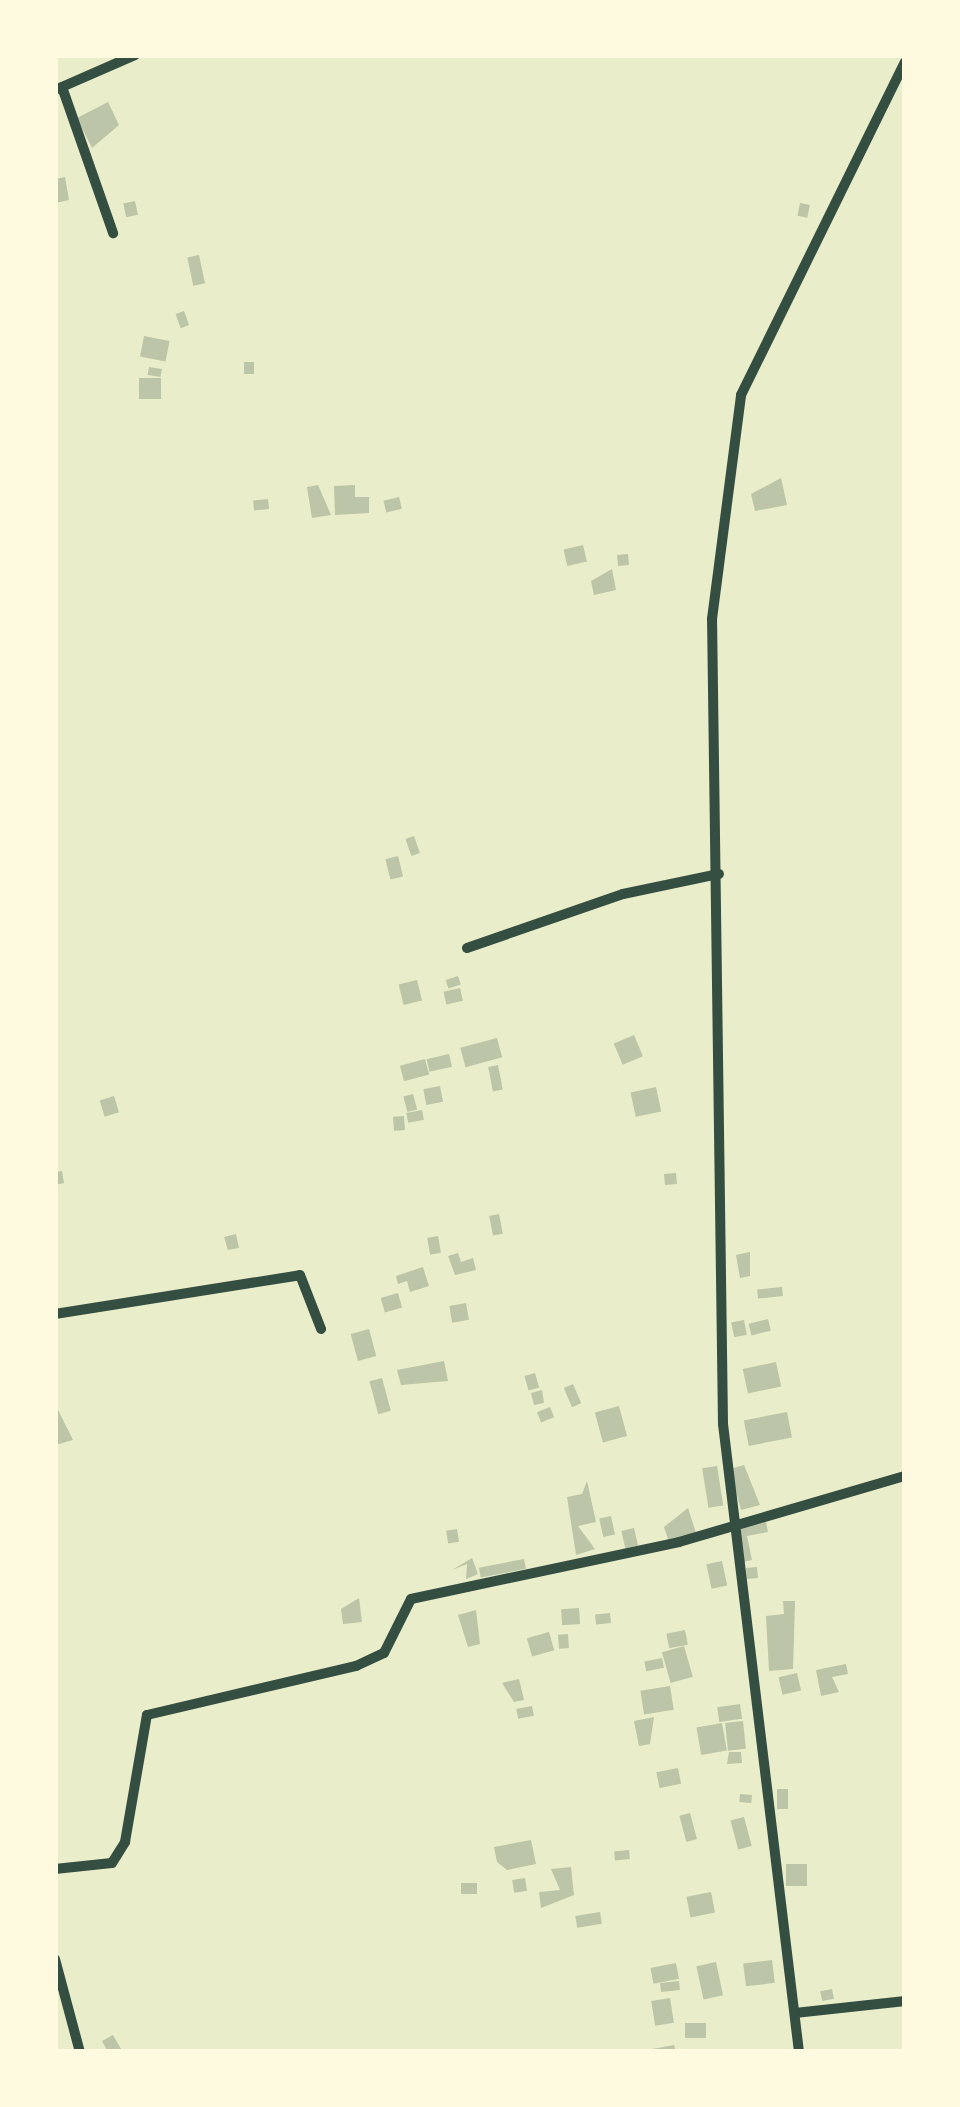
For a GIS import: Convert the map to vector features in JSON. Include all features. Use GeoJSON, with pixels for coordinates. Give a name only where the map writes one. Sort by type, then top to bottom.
{"type":"FeatureCollection","features":[{"type":"Feature","properties":{"kind":"street"},"geometry":{"type":"LineString","coordinates":[[113,233],[59,88],[136,55]]}},
{"type":"Feature","properties":{"kind":"street"},"geometry":{"type":"LineString","coordinates":[[799,2052],[730,1522],[712,619],[741,395],[905,62]]}},
{"type":"Feature","properties":{"kind":"street"},"geometry":{"type":"LineString","coordinates":[[467,948],[623,894],[719,874]]}},
{"type":"Feature","properties":{"kind":"street"},"geometry":{"type":"LineString","coordinates":[[55,1314],[300,1275],[322,1329]]}},
{"type":"Feature","properties":{"kind":"street"},"geometry":{"type":"LineString","coordinates":[[55,1869],[112,1863],[125,1842],[148,1715],[356,1666],[384,1653],[410,1599],[679,1542],[730,1522],[905,1476]]}},
{"type":"Feature","properties":{"kind":"street"},"geometry":{"type":"LineString","coordinates":[[55,1958],[80,2052]]}},
{"type":"Feature","properties":{"kind":"street"},"geometry":{"type":"LineString","coordinates":[[794,2013],[905,2001]]}},
{"type":"Feature","properties":{"kind":"building"},"geometry":{"type":"Polygon","coordinates":[[[108,102],[119,125],[92,148],[77,118],[108,102]]]}},
{"type":"Feature","properties":{"kind":"building"},"geometry":{"type":"Polygon","coordinates":[[[65,177],[69,200],[55,203],[55,179],[65,177]]]}},
{"type":"Feature","properties":{"kind":"building"},"geometry":{"type":"Polygon","coordinates":[[[135,201],[138,215],[126,217],[123,203],[135,201]]]}},
{"type":"Feature","properties":{"kind":"building"},"geometry":{"type":"Polygon","coordinates":[[[800,203],[810,205],[807,218],[798,216],[800,203]]]}},
{"type":"Feature","properties":{"kind":"building"},"geometry":{"type":"Polygon","coordinates":[[[199,255],[205,283],[193,286],[187,257],[199,255]]]}},
{"type":"Feature","properties":{"kind":"building"},"geometry":{"type":"Polygon","coordinates":[[[184,311],[189,325],[181,328],[176,314],[184,311]]]}},
{"type":"Feature","properties":{"kind":"building"},"geometry":{"type":"Polygon","coordinates":[[[144,336],[170,341],[166,362],[140,357],[144,336]]]}},
{"type":"Feature","properties":{"kind":"building"},"geometry":{"type":"Polygon","coordinates":[[[244,362],[254,362],[254,374],[244,374],[244,362]]]}},
{"type":"Feature","properties":{"kind":"building"},"geometry":{"type":"Polygon","coordinates":[[[149,367],[162,369],[161,377],[148,375],[149,367]]]}},
{"type":"Feature","properties":{"kind":"building"},"geometry":{"type":"Polygon","coordinates":[[[139,378],[161,378],[161,399],[139,399],[139,378]]]}},
{"type":"Feature","properties":{"kind":"building"},"geometry":{"type":"Polygon","coordinates":[[[781,478],[787,505],[755,511],[751,494],[781,478]]]}},
{"type":"Feature","properties":{"kind":"building"},"geometry":{"type":"Polygon","coordinates":[[[318,485],[331,515],[312,518],[307,487],[318,485]]]}},
{"type":"Feature","properties":{"kind":"building"},"geometry":{"type":"Polygon","coordinates":[[[355,485],[355,497],[369,497],[369,513],[335,515],[334,486],[355,485]]]}},
{"type":"Feature","properties":{"kind":"building"},"geometry":{"type":"Polygon","coordinates":[[[399,497],[402,509],[386,513],[383,501],[399,497]]]}},
{"type":"Feature","properties":{"kind":"building"},"geometry":{"type":"Polygon","coordinates":[[[268,499],[269,509],[254,511],[253,501],[268,499]]]}},
{"type":"Feature","properties":{"kind":"building"},"geometry":{"type":"Polygon","coordinates":[[[583,545],[587,562],[567,566],[564,549],[583,545]]]}},
{"type":"Feature","properties":{"kind":"building"},"geometry":{"type":"Polygon","coordinates":[[[628,554],[629,565],[618,566],[617,555],[628,554]]]}},
{"type":"Feature","properties":{"kind":"building"},"geometry":{"type":"Polygon","coordinates":[[[612,569],[616,590],[594,595],[591,581],[612,569]]]}},
{"type":"Feature","properties":{"kind":"building"},"geometry":{"type":"Polygon","coordinates":[[[414,836],[420,853],[411,856],[405,839],[414,836]]]}},
{"type":"Feature","properties":{"kind":"building"},"geometry":{"type":"Polygon","coordinates":[[[398,856],[403,876],[390,880],[385,859],[398,856]]]}},
{"type":"Feature","properties":{"kind":"building"},"geometry":{"type":"Polygon","coordinates":[[[458,976],[461,985],[448,989],[446,980],[458,976]]]}},
{"type":"Feature","properties":{"kind":"building"},"geometry":{"type":"Polygon","coordinates":[[[417,980],[422,1000],[404,1005],[399,985],[417,980]]]}},
{"type":"Feature","properties":{"kind":"building"},"geometry":{"type":"Polygon","coordinates":[[[460,988],[463,1001],[446,1004],[443,992],[460,988]]]}},
{"type":"Feature","properties":{"kind":"building"},"geometry":{"type":"Polygon","coordinates":[[[634,1035],[643,1056],[623,1065],[614,1044],[634,1035]]]}},
{"type":"Feature","properties":{"kind":"building"},"geometry":{"type":"Polygon","coordinates":[[[497,1038],[502,1057],[465,1067],[460,1048],[497,1038]]]}},
{"type":"Feature","properties":{"kind":"building"},"geometry":{"type":"Polygon","coordinates":[[[449,1054],[452,1067],[430,1072],[427,1059],[449,1054]]]}},
{"type":"Feature","properties":{"kind":"building"},"geometry":{"type":"Polygon","coordinates":[[[425,1059],[429,1074],[404,1081],[400,1066],[425,1059]]]}},
{"type":"Feature","properties":{"kind":"building"},"geometry":{"type":"Polygon","coordinates":[[[498,1065],[503,1090],[493,1091],[488,1067],[498,1065]]]}},
{"type":"Feature","properties":{"kind":"building"},"geometry":{"type":"Polygon","coordinates":[[[440,1086],[443,1102],[426,1105],[423,1089],[440,1086]]]}},
{"type":"Feature","properties":{"kind":"building"},"geometry":{"type":"Polygon","coordinates":[[[656,1087],[661,1111],[636,1117],[631,1092],[656,1087]]]}},
{"type":"Feature","properties":{"kind":"building"},"geometry":{"type":"Polygon","coordinates":[[[413,1094],[417,1109],[407,1112],[403,1097],[413,1094]]]}},
{"type":"Feature","properties":{"kind":"building"},"geometry":{"type":"Polygon","coordinates":[[[114,1096],[119,1112],[105,1117],[100,1100],[114,1096]]]}},
{"type":"Feature","properties":{"kind":"building"},"geometry":{"type":"Polygon","coordinates":[[[422,1110],[424,1120],[408,1123],[406,1113],[422,1110]]]}},
{"type":"Feature","properties":{"kind":"building"},"geometry":{"type":"Polygon","coordinates":[[[404,1116],[405,1130],[394,1131],[393,1117],[404,1116]]]}},
{"type":"Feature","properties":{"kind":"building"},"geometry":{"type":"Polygon","coordinates":[[[62,1171],[64,1183],[55,1185],[55,1172],[62,1171]]]}},
{"type":"Feature","properties":{"kind":"building"},"geometry":{"type":"Polygon","coordinates":[[[676,1173],[677,1184],[665,1185],[664,1174],[676,1173]]]}},
{"type":"Feature","properties":{"kind":"building"},"geometry":{"type":"Polygon","coordinates":[[[499,1214],[503,1234],[493,1236],[489,1216],[499,1214]]]}},
{"type":"Feature","properties":{"kind":"building"},"geometry":{"type":"Polygon","coordinates":[[[236,1234],[239,1248],[228,1250],[224,1237],[236,1234]]]}},
{"type":"Feature","properties":{"kind":"building"},"geometry":{"type":"Polygon","coordinates":[[[438,1236],[441,1253],[430,1255],[427,1238],[438,1236]]]}},
{"type":"Feature","properties":{"kind":"building"},"geometry":{"type":"Polygon","coordinates":[[[750,1252],[750,1276],[740,1278],[736,1255],[750,1252]]]}},
{"type":"Feature","properties":{"kind":"building"},"geometry":{"type":"Polygon","coordinates":[[[458,1253],[461,1262],[473,1258],[476,1270],[455,1275],[448,1256],[458,1253]]]}},
{"type":"Feature","properties":{"kind":"building"},"geometry":{"type":"Polygon","coordinates":[[[423,1267],[429,1286],[410,1292],[407,1281],[398,1284],[396,1276],[423,1267]]]}},
{"type":"Feature","properties":{"kind":"building"},"geometry":{"type":"Polygon","coordinates":[[[782,1287],[783,1296],[758,1299],[757,1290],[782,1287]]]}},
{"type":"Feature","properties":{"kind":"building"},"geometry":{"type":"Polygon","coordinates":[[[398,1293],[402,1307],[385,1312],[381,1298],[398,1293]]]}},
{"type":"Feature","properties":{"kind":"building"},"geometry":{"type":"Polygon","coordinates":[[[466,1303],[469,1320],[452,1323],[449,1306],[466,1303]]]}},
{"type":"Feature","properties":{"kind":"building"},"geometry":{"type":"Polygon","coordinates":[[[768,1319],[771,1331],[751,1335],[749,1324],[768,1319]]]}},
{"type":"Feature","properties":{"kind":"building"},"geometry":{"type":"Polygon","coordinates":[[[744,1320],[747,1335],[734,1337],[731,1322],[744,1320]]]}},
{"type":"Feature","properties":{"kind":"building"},"geometry":{"type":"Polygon","coordinates":[[[369,1329],[376,1356],[358,1361],[351,1334],[369,1329]]]}},
{"type":"Feature","properties":{"kind":"building"},"geometry":{"type":"Polygon","coordinates":[[[444,1361],[448,1381],[401,1385],[397,1370],[444,1361]]]}},
{"type":"Feature","properties":{"kind":"building"},"geometry":{"type":"Polygon","coordinates":[[[776,1362],[781,1386],[748,1394],[743,1369],[776,1362]]]}},
{"type":"Feature","properties":{"kind":"building"},"geometry":{"type":"Polygon","coordinates":[[[535,1373],[539,1387],[529,1390],[524,1376],[535,1373]]]}},
{"type":"Feature","properties":{"kind":"building"},"geometry":{"type":"Polygon","coordinates":[[[382,1378],[391,1411],[378,1414],[369,1381],[382,1378]]]}},
{"type":"Feature","properties":{"kind":"building"},"geometry":{"type":"Polygon","coordinates":[[[573,1384],[581,1403],[572,1407],[564,1388],[573,1384]]]}},
{"type":"Feature","properties":{"kind":"building"},"geometry":{"type":"Polygon","coordinates":[[[542,1390],[544,1403],[534,1405],[531,1393],[542,1390]]]}},
{"type":"Feature","properties":{"kind":"building"},"geometry":{"type":"Polygon","coordinates":[[[55,1406],[73,1440],[55,1445],[55,1406]]]}},
{"type":"Feature","properties":{"kind":"building"},"geometry":{"type":"Polygon","coordinates":[[[619,1406],[627,1436],[603,1442],[595,1412],[619,1406]]]}},
{"type":"Feature","properties":{"kind":"building"},"geometry":{"type":"Polygon","coordinates":[[[550,1407],[554,1417],[541,1422],[537,1412],[550,1407]]]}},
{"type":"Feature","properties":{"kind":"building"},"geometry":{"type":"Polygon","coordinates":[[[787,1412],[792,1438],[749,1446],[744,1420],[787,1412]]]}},
{"type":"Feature","properties":{"kind":"building"},"geometry":{"type":"Polygon","coordinates":[[[744,1465],[760,1505],[741,1510],[730,1469],[744,1465]]]}},
{"type":"Feature","properties":{"kind":"building"},"geometry":{"type":"Polygon","coordinates":[[[717,1466],[723,1506],[708,1508],[702,1468],[717,1466]]]}},
{"type":"Feature","properties":{"kind":"building"},"geometry":{"type":"Polygon","coordinates":[[[587,1481],[596,1522],[578,1526],[595,1549],[576,1555],[567,1497],[582,1494],[587,1481]]]}},
{"type":"Feature","properties":{"kind":"building"},"geometry":{"type":"Polygon","coordinates":[[[688,1508],[696,1533],[669,1542],[664,1527],[688,1508]]]}},
{"type":"Feature","properties":{"kind":"building"},"geometry":{"type":"Polygon","coordinates":[[[611,1516],[615,1535],[603,1537],[599,1518],[611,1516]]]}},
{"type":"Feature","properties":{"kind":"building"},"geometry":{"type":"Polygon","coordinates":[[[766,1522],[768,1532],[747,1536],[752,1560],[743,1562],[736,1527],[766,1522]]]}},
{"type":"Feature","properties":{"kind":"building"},"geometry":{"type":"Polygon","coordinates":[[[634,1528],[638,1546],[625,1548],[621,1531],[634,1528]]]}},
{"type":"Feature","properties":{"kind":"building"},"geometry":{"type":"Polygon","coordinates":[[[457,1529],[459,1542],[448,1544],[446,1531],[457,1529]]]}},
{"type":"Feature","properties":{"kind":"building"},"geometry":{"type":"Polygon","coordinates":[[[472,1558],[478,1574],[466,1579],[467,1564],[452,1570],[472,1558]]]}},
{"type":"Feature","properties":{"kind":"building"},"geometry":{"type":"Polygon","coordinates":[[[524,1559],[526,1569],[481,1578],[479,1568],[524,1559]]]}},
{"type":"Feature","properties":{"kind":"building"},"geometry":{"type":"Polygon","coordinates":[[[722,1561],[727,1585],[712,1589],[706,1564],[722,1561]]]}},
{"type":"Feature","properties":{"kind":"building"},"geometry":{"type":"Polygon","coordinates":[[[757,1567],[758,1578],[747,1579],[746,1568],[757,1567]]]}},
{"type":"Feature","properties":{"kind":"building"},"geometry":{"type":"Polygon","coordinates":[[[359,1598],[362,1622],[343,1624],[341,1609],[359,1598]]]}},
{"type":"Feature","properties":{"kind":"building"},"geometry":{"type":"Polygon","coordinates":[[[783,1601],[795,1601],[793,1669],[769,1671],[766,1616],[784,1614],[783,1601]]]}},
{"type":"Feature","properties":{"kind":"building"},"geometry":{"type":"Polygon","coordinates":[[[579,1608],[580,1624],[562,1625],[561,1609],[579,1608]]]}},
{"type":"Feature","properties":{"kind":"building"},"geometry":{"type":"Polygon","coordinates":[[[476,1610],[480,1644],[468,1647],[458,1615],[476,1610]]]}},
{"type":"Feature","properties":{"kind":"building"},"geometry":{"type":"Polygon","coordinates":[[[610,1613],[611,1623],[596,1625],[595,1615],[610,1613]]]}},
{"type":"Feature","properties":{"kind":"building"},"geometry":{"type":"Polygon","coordinates":[[[685,1630],[688,1645],[669,1648],[666,1634],[685,1630]]]}},
{"type":"Feature","properties":{"kind":"building"},"geometry":{"type":"Polygon","coordinates":[[[549,1632],[554,1650],[532,1657],[527,1638],[549,1632]]]}},
{"type":"Feature","properties":{"kind":"building"},"geometry":{"type":"Polygon","coordinates":[[[568,1634],[569,1648],[559,1649],[558,1635],[568,1634]]]}},
{"type":"Feature","properties":{"kind":"building"},"geometry":{"type":"Polygon","coordinates":[[[684,1646],[693,1677],[671,1683],[662,1652],[684,1646]]]}},
{"type":"Feature","properties":{"kind":"building"},"geometry":{"type":"Polygon","coordinates":[[[662,1658],[664,1668],[646,1671],[644,1661],[662,1658]]]}},
{"type":"Feature","properties":{"kind":"building"},"geometry":{"type":"Polygon","coordinates":[[[846,1664],[848,1674],[832,1677],[839,1692],[821,1696],[816,1670],[846,1664]]]}},
{"type":"Feature","properties":{"kind":"building"},"geometry":{"type":"Polygon","coordinates":[[[797,1673],[801,1691],[783,1695],[778,1677],[797,1673]]]}},
{"type":"Feature","properties":{"kind":"building"},"geometry":{"type":"Polygon","coordinates":[[[519,1679],[524,1700],[514,1702],[502,1683],[519,1679]]]}},
{"type":"Feature","properties":{"kind":"building"},"geometry":{"type":"Polygon","coordinates":[[[670,1686],[674,1710],[644,1714],[640,1691],[670,1686]]]}},
{"type":"Feature","properties":{"kind":"building"},"geometry":{"type":"Polygon","coordinates":[[[740,1704],[742,1719],[719,1722],[717,1707],[740,1704]]]}},
{"type":"Feature","properties":{"kind":"building"},"geometry":{"type":"Polygon","coordinates":[[[532,1706],[534,1716],[518,1719],[516,1709],[532,1706]]]}},
{"type":"Feature","properties":{"kind":"building"},"geometry":{"type":"Polygon","coordinates":[[[654,1717],[650,1744],[639,1746],[634,1721],[654,1717]]]}},
{"type":"Feature","properties":{"kind":"building"},"geometry":{"type":"Polygon","coordinates":[[[743,1721],[746,1749],[728,1751],[725,1723],[743,1721]]]}},
{"type":"Feature","properties":{"kind":"building"},"geometry":{"type":"Polygon","coordinates":[[[722,1723],[727,1751],[701,1755],[696,1728],[722,1723]]]}},
{"type":"Feature","properties":{"kind":"building"},"geometry":{"type":"Polygon","coordinates":[[[729,1752],[741,1752],[742,1763],[727,1764],[729,1752]]]}},
{"type":"Feature","properties":{"kind":"building"},"geometry":{"type":"Polygon","coordinates":[[[678,1768],[681,1784],[659,1788],[656,1772],[678,1768]]]}},
{"type":"Feature","properties":{"kind":"building"},"geometry":{"type":"Polygon","coordinates":[[[777,1789],[788,1789],[788,1809],[777,1809],[777,1789]]]}},
{"type":"Feature","properties":{"kind":"building"},"geometry":{"type":"Polygon","coordinates":[[[740,1794],[752,1795],[751,1803],[739,1802],[740,1794]]]}},
{"type":"Feature","properties":{"kind":"building"},"geometry":{"type":"Polygon","coordinates":[[[690,1813],[697,1839],[686,1842],[679,1816],[690,1813]]]}},
{"type":"Feature","properties":{"kind":"building"},"geometry":{"type":"Polygon","coordinates":[[[744,1817],[752,1846],[738,1850],[730,1821],[744,1817]]]}},
{"type":"Feature","properties":{"kind":"building"},"geometry":{"type":"Polygon","coordinates":[[[531,1840],[536,1864],[507,1870],[497,1862],[494,1847],[531,1840]]]}},
{"type":"Feature","properties":{"kind":"building"},"geometry":{"type":"Polygon","coordinates":[[[629,1850],[630,1859],[615,1861],[614,1852],[629,1850]]]}},
{"type":"Feature","properties":{"kind":"building"},"geometry":{"type":"Polygon","coordinates":[[[786,1864],[807,1864],[807,1886],[786,1886],[786,1864]]]}},
{"type":"Feature","properties":{"kind":"building"},"geometry":{"type":"Polygon","coordinates":[[[571,1867],[574,1895],[541,1908],[539,1892],[560,1890],[551,1869],[571,1867]]]}},
{"type":"Feature","properties":{"kind":"building"},"geometry":{"type":"Polygon","coordinates":[[[525,1878],[527,1891],[514,1893],[512,1880],[525,1878]]]}},
{"type":"Feature","properties":{"kind":"building"},"geometry":{"type":"Polygon","coordinates":[[[461,1883],[477,1883],[477,1894],[461,1894],[461,1883]]]}},
{"type":"Feature","properties":{"kind":"building"},"geometry":{"type":"Polygon","coordinates":[[[711,1892],[715,1913],[690,1917],[686,1897],[711,1892]]]}},
{"type":"Feature","properties":{"kind":"building"},"geometry":{"type":"Polygon","coordinates":[[[600,1912],[602,1924],[577,1928],[575,1916],[600,1912]]]}},
{"type":"Feature","properties":{"kind":"building"},"geometry":{"type":"Polygon","coordinates":[[[772,1960],[775,1983],[746,1986],[743,1964],[772,1960]]]}},
{"type":"Feature","properties":{"kind":"building"},"geometry":{"type":"Polygon","coordinates":[[[716,1962],[723,1995],[704,1999],[696,1966],[716,1962]]]}},
{"type":"Feature","properties":{"kind":"building"},"geometry":{"type":"Polygon","coordinates":[[[676,1963],[679,1979],[654,1984],[650,1968],[676,1963]]]}},
{"type":"Feature","properties":{"kind":"building"},"geometry":{"type":"Polygon","coordinates":[[[679,1981],[680,1990],[661,1992],[660,1983],[679,1981]]]}},
{"type":"Feature","properties":{"kind":"building"},"geometry":{"type":"Polygon","coordinates":[[[832,1989],[834,1999],[822,2001],[820,1991],[832,1989]]]}},
{"type":"Feature","properties":{"kind":"building"},"geometry":{"type":"Polygon","coordinates":[[[670,1998],[674,2023],[655,2026],[651,2001],[670,1998]]]}},
{"type":"Feature","properties":{"kind":"building"},"geometry":{"type":"Polygon","coordinates":[[[685,2023],[706,2023],[706,2038],[685,2038],[685,2023]]]}},
{"type":"Feature","properties":{"kind":"building"},"geometry":{"type":"Polygon","coordinates":[[[113,2035],[121,2049],[108,2052],[102,2041],[113,2035]]]}},
{"type":"Feature","properties":{"kind":"building"},"geometry":{"type":"Polygon","coordinates":[[[674,2045],[676,2052],[647,2052],[647,2050],[674,2045]]]}}]}
